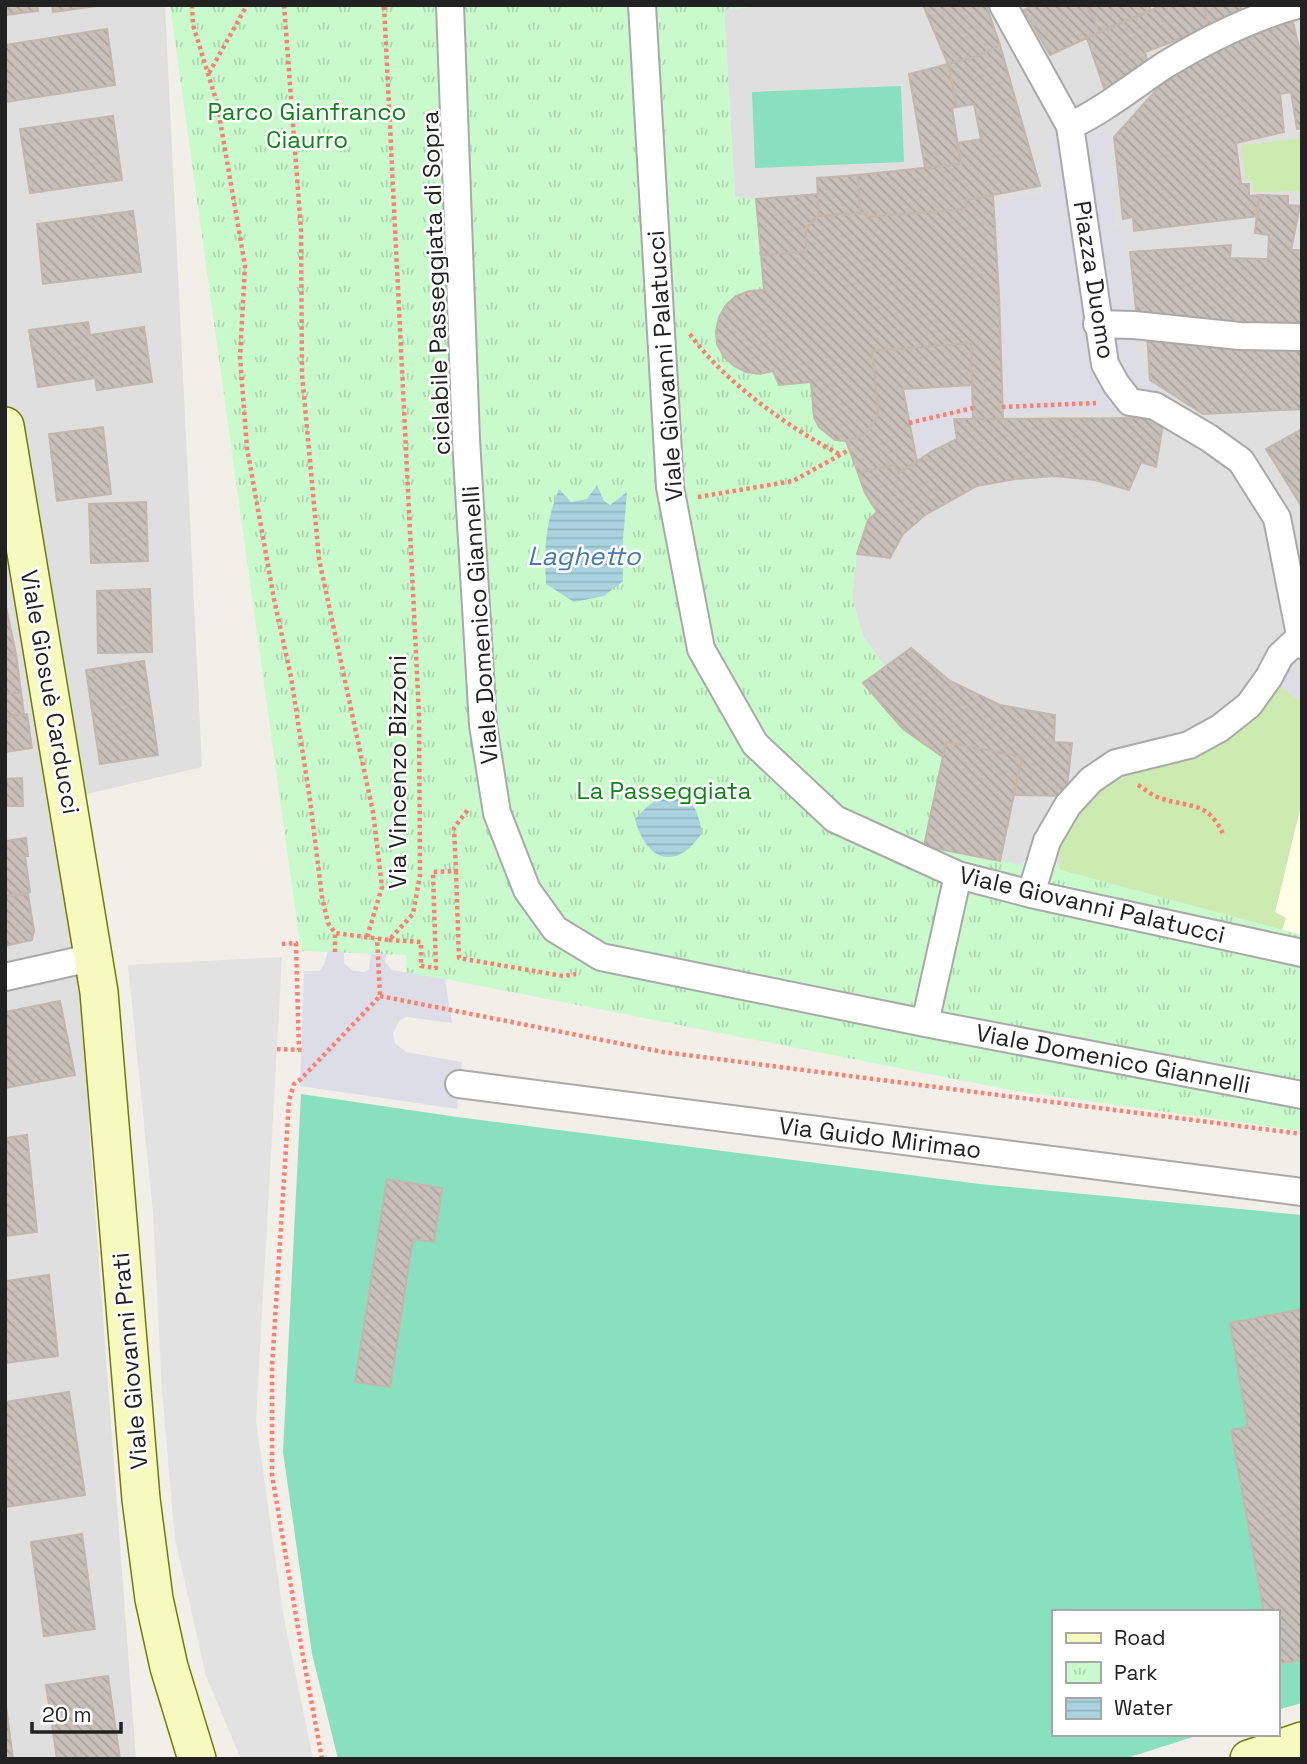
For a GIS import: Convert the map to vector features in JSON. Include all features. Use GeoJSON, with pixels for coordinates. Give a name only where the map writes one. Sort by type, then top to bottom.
{"type":"FeatureCollection","features":[{"type":"Feature","properties":{"kind":"street","name":"Viale Domenico Giannelli"},"geometry":{"type":"LineString","coordinates":[[450,5],[467,453],[483,725],[497,813],[527,890],[555,929],[601,957],[1302,1096]]}},
{"type":"Feature","properties":{"kind":"street","name":"Viale Giovanni Palatucci"},"geometry":{"type":"LineString","coordinates":[[642,5],[669,473],[673,501],[701,649],[755,744],[835,819],[958,875],[1031,894],[1302,953]]}},
{"type":"Feature","properties":{"kind":"street"},"geometry":{"type":"LineString","coordinates":[[1003,5],[1070,127],[1096,114],[1165,65],[1228,30],[1297,5]]}},
{"type":"Feature","properties":{"kind":"street","name":"Piazza Duomo"},"geometry":{"type":"LineString","coordinates":[[1070,127],[1105,364],[1116,384],[1142,404]]}},
{"type":"Feature","properties":{"kind":"street"},"geometry":{"type":"LineString","coordinates":[[1097,324],[1240,336],[1302,337]]}},
{"type":"Feature","properties":{"kind":"street"},"geometry":{"type":"LineString","coordinates":[[1031,894],[1047,841],[1068,805],[1091,780],[1116,763],[1189,745],[1220,727],[1249,705],[1300,628],[1277,518],[1259,486],[1241,461],[1209,438],[1142,404]]}},
{"type":"Feature","properties":{"kind":"street","name":"Viale Giosuè Carducci"},"geometry":{"type":"LineString","coordinates":[[5,426],[94,957]]}},
{"type":"Feature","properties":{"kind":"street"},"geometry":{"type":"LineString","coordinates":[[925,1023],[958,875]]}},
{"type":"Feature","properties":{"kind":"street"},"geometry":{"type":"LineString","coordinates":[[5,977],[94,957]]}},
{"type":"Feature","properties":{"kind":"street","name":"Viale Giovanni Prati"},"geometry":{"type":"LineString","coordinates":[[94,957],[141,1499],[157,1613],[169,1667],[196,1757]]}},
{"type":"Feature","properties":{"kind":"street","name":"Via Guido Mirimao"},"geometry":{"type":"LineString","coordinates":[[459,1084],[1302,1192]]}},
{"type":"Feature","properties":{"kind":"street"},"geometry":{"type":"LineString","coordinates":[[1249,1759],[1302,1741]]}},
{"type":"Feature","properties":{"kind":"path"},"geometry":{"type":"LineString","coordinates":[[192,5],[193,25],[219,115],[245,267],[240,357],[247,448],[291,677],[322,897],[328,923],[335,933],[335,952]]}},
{"type":"Feature","properties":{"kind":"path"},"geometry":{"type":"LineString","coordinates":[[208,74],[247,5]]}},
{"type":"Feature","properties":{"kind":"path"},"geometry":{"type":"LineString","coordinates":[[284,5],[301,230],[302,374],[319,559],[373,812],[382,887],[367,937]]}},
{"type":"Feature","properties":{"kind":"path","name":"Via Vincenzo Bizzoni"},"geometry":{"type":"LineString","coordinates":[[384,5],[419,714],[420,875],[412,914],[389,940]]}},
{"type":"Feature","properties":{"kind":"path"},"geometry":{"type":"LineString","coordinates":[[688,331],[738,385],[802,434],[839,454]]}},
{"type":"Feature","properties":{"kind":"path"},"geometry":{"type":"LineString","coordinates":[[1002,407],[1142,404]]}},
{"type":"Feature","properties":{"kind":"path"},"geometry":{"type":"LineString","coordinates":[[909,423],[973,408]]}},
{"type":"Feature","properties":{"kind":"path"},"geometry":{"type":"LineString","coordinates":[[673,501],[793,481],[849,450]]}},
{"type":"Feature","properties":{"kind":"path"},"geometry":{"type":"LineString","coordinates":[[1116,763],[1121,774],[1159,799],[1200,808],[1216,819],[1223,834]]}},
{"type":"Feature","properties":{"kind":"path"},"geometry":{"type":"LineString","coordinates":[[493,788],[473,803],[454,828],[459,958],[563,976],[582,973],[601,957]]}},
{"type":"Feature","properties":{"kind":"path"},"geometry":{"type":"LineString","coordinates":[[335,933],[421,942],[421,966],[436,968],[433,872],[456,871]]}},
{"type":"Feature","properties":{"kind":"path"},"geometry":{"type":"LineString","coordinates":[[323,1759],[272,1475],[272,1367],[289,1101],[294,1084],[380,996],[377,938]]}},
{"type":"Feature","properties":{"kind":"path"},"geometry":{"type":"LineString","coordinates":[[277,1049],[300,1050],[296,943],[282,944]]}},
{"type":"Feature","properties":{"kind":"path"},"geometry":{"type":"LineString","coordinates":[[380,996],[663,1052],[1302,1134]]}},
{"type":"Feature","properties":{"kind":"shaded area"},"geometry":{"type":"Polygon","coordinates":[[[5,5],[165,5],[202,767],[87,794],[89,1129],[136,1759],[5,1759],[5,5]]]}},
{"type":"Feature","properties":{"kind":"shaded area"},"geometry":{"type":"Polygon","coordinates":[[[773,5],[1302,5],[1302,935],[1060,870],[1052,855],[1036,853],[1020,865],[924,846],[943,757],[903,729],[863,683],[884,665],[864,638],[852,598],[857,554],[868,520],[835,440],[826,435],[814,418],[811,382],[746,372],[724,357],[717,344],[719,317],[726,305],[736,296],[763,290],[735,198],[724,9],[773,5]]]}},
{"type":"Feature","properties":{"kind":"shaded area"},"geometry":{"type":"Polygon","coordinates":[[[1107,130],[1115,229],[1123,228],[1137,351],[1145,379],[1161,396],[1140,410],[1005,412],[997,202],[1060,189],[1049,140],[1107,130]]]}},
{"type":"Feature","properties":{"kind":"shaded area"},"geometry":{"type":"Polygon","coordinates":[[[970,387],[969,416],[952,417],[954,436],[929,448],[918,457],[905,391],[970,387]]]}},
{"type":"Feature","properties":{"kind":"shaded area"},"geometry":{"type":"Polygon","coordinates":[[[1288,664],[1302,679],[1302,702],[1277,682],[1288,664]]]}},
{"type":"Feature","properties":{"kind":"shaded area"},"geometry":{"type":"Polygon","coordinates":[[[1302,801],[1302,935],[1282,930],[1286,918],[1275,912],[1302,801]]]}},
{"type":"Feature","properties":{"kind":"shaded area"},"geometry":{"type":"Polygon","coordinates":[[[328,951],[344,952],[344,963],[353,971],[364,972],[369,969],[371,954],[386,954],[385,962],[392,970],[445,979],[452,1023],[407,1017],[400,1020],[393,1033],[395,1043],[406,1052],[462,1062],[457,1109],[300,1086],[304,971],[319,971],[328,951]]]}},
{"type":"Feature","properties":{"kind":"shaded area"},"geometry":{"type":"Polygon","coordinates":[[[282,957],[256,1420],[283,1613],[313,1759],[241,1759],[206,1676],[175,1539],[162,1392],[153,1213],[128,965],[282,957]]]}},
{"type":"Feature","properties":{"kind":"green space","name":"La Passeggiata"},"geometry":{"type":"Polygon","coordinates":[[[170,5],[773,5],[724,10],[735,197],[756,199],[764,290],[751,291],[730,301],[718,320],[717,339],[724,356],[738,369],[751,373],[779,372],[811,382],[813,412],[820,428],[834,438],[846,441],[865,493],[877,512],[868,520],[857,554],[852,598],[864,638],[884,665],[863,683],[903,729],[943,757],[924,845],[1020,865],[1036,853],[1053,855],[1060,870],[1302,935],[1302,1131],[1016,1091],[445,979],[406,974],[406,955],[301,951],[170,5]]]}},
{"type":"Feature","properties":{"kind":"green space"},"geometry":{"type":"Polygon","coordinates":[[[901,86],[904,162],[755,168],[752,92],[901,86]]]}},
{"type":"Feature","properties":{"kind":"green space"},"geometry":{"type":"Polygon","coordinates":[[[1302,138],[1302,191],[1253,192],[1251,180],[1245,180],[1241,145],[1302,138]]]}},
{"type":"Feature","properties":{"kind":"green space"},"geometry":{"type":"Polygon","coordinates":[[[1276,683],[1302,703],[1302,801],[1275,912],[1286,918],[1282,930],[1060,870],[1060,841],[1080,807],[1106,784],[1276,683]]]}},
{"type":"Feature","properties":{"kind":"green space"},"geometry":{"type":"Polygon","coordinates":[[[301,1094],[457,1117],[980,1184],[1302,1215],[1302,1309],[1230,1323],[1248,1427],[1231,1430],[1264,1610],[1052,1610],[1052,1736],[1196,1736],[1124,1759],[338,1759],[312,1654],[283,1452],[301,1094]]]}},
{"type":"Feature","properties":{"kind":"green space"},"geometry":{"type":"Polygon","coordinates":[[[1302,1660],[1302,1703],[1279,1709],[1279,1664],[1302,1660]]]}},
{"type":"Feature","properties":{"kind":"water","name":"Laghetto"},"geometry":{"type":"Polygon","coordinates":[[[597,485],[604,501],[610,505],[627,492],[623,581],[604,596],[574,602],[546,584],[548,525],[559,489],[571,502],[587,499],[597,485]]]}},
{"type":"Feature","properties":{"kind":"water"},"geometry":{"type":"Polygon","coordinates":[[[676,791],[695,808],[702,833],[682,853],[672,857],[663,856],[646,844],[635,819],[664,795],[676,791]]]}},
{"type":"Feature","properties":{"kind":"building"},"geometry":{"type":"Polygon","coordinates":[[[5,5],[37,5],[38,11],[5,15],[5,5]]]}},
{"type":"Feature","properties":{"kind":"building"},"geometry":{"type":"Polygon","coordinates":[[[52,5],[104,5],[53,12],[52,5]]]}},
{"type":"Feature","properties":{"kind":"building"},"geometry":{"type":"Polygon","coordinates":[[[923,5],[986,5],[1000,45],[978,56],[948,64],[923,5]]]}},
{"type":"Feature","properties":{"kind":"building"},"geometry":{"type":"Polygon","coordinates":[[[1033,5],[1086,5],[1100,32],[1050,55],[1024,10],[1033,5]]]}},
{"type":"Feature","properties":{"kind":"building"},"geometry":{"type":"Polygon","coordinates":[[[1086,5],[1150,5],[1150,11],[1100,32],[1086,5]]]}},
{"type":"Feature","properties":{"kind":"building"},"geometry":{"type":"Polygon","coordinates":[[[1162,5],[1203,5],[1209,28],[1145,52],[1149,69],[1104,88],[1087,38],[1162,5]]]}},
{"type":"Feature","properties":{"kind":"building"},"geometry":{"type":"Polygon","coordinates":[[[1203,5],[1241,5],[1241,10],[1209,28],[1203,5]]]}},
{"type":"Feature","properties":{"kind":"building"},"geometry":{"type":"Polygon","coordinates":[[[1293,22],[1302,60],[1302,128],[1297,129],[1291,92],[1280,94],[1284,132],[1236,143],[1241,184],[1249,184],[1249,196],[1259,195],[1258,216],[1134,231],[1133,217],[1123,219],[1114,137],[1165,80],[1247,32],[1293,22]]]}},
{"type":"Feature","properties":{"kind":"building"},"geometry":{"type":"Polygon","coordinates":[[[107,29],[115,85],[5,102],[5,45],[107,29]]]}},
{"type":"Feature","properties":{"kind":"building"},"geometry":{"type":"Polygon","coordinates":[[[1000,45],[1040,186],[966,200],[966,209],[867,217],[867,213],[860,213],[858,175],[961,164],[957,143],[981,139],[974,104],[957,107],[948,64],[978,56],[1000,45]]]}},
{"type":"Feature","properties":{"kind":"building"},"geometry":{"type":"Polygon","coordinates":[[[948,64],[957,107],[952,108],[961,164],[925,168],[909,74],[948,64]]]}},
{"type":"Feature","properties":{"kind":"building"},"geometry":{"type":"Polygon","coordinates":[[[113,116],[122,180],[30,193],[20,129],[113,116]]]}},
{"type":"Feature","properties":{"kind":"building"},"geometry":{"type":"Polygon","coordinates":[[[858,175],[860,213],[819,216],[817,178],[858,175]]]}},
{"type":"Feature","properties":{"kind":"building"},"geometry":{"type":"Polygon","coordinates":[[[818,194],[819,216],[806,228],[806,252],[761,255],[756,199],[818,194]]]}},
{"type":"Feature","properties":{"kind":"building"},"geometry":{"type":"Polygon","coordinates":[[[993,195],[1003,419],[973,419],[971,343],[872,351],[877,417],[865,435],[846,441],[835,440],[819,427],[814,417],[811,382],[779,385],[773,371],[760,374],[746,372],[724,357],[717,344],[716,331],[719,317],[726,305],[736,296],[749,291],[764,290],[761,255],[806,252],[806,228],[814,219],[819,216],[867,213],[867,217],[966,209],[966,200],[993,195]]]}},
{"type":"Feature","properties":{"kind":"building"},"geometry":{"type":"Polygon","coordinates":[[[1259,195],[1288,196],[1288,205],[1300,206],[1291,250],[1302,250],[1302,329],[1137,319],[1130,252],[1231,245],[1230,258],[1268,259],[1269,235],[1255,233],[1259,195]]]}},
{"type":"Feature","properties":{"kind":"building"},"geometry":{"type":"Polygon","coordinates":[[[133,211],[141,272],[43,284],[37,224],[133,211]]]}},
{"type":"Feature","properties":{"kind":"building"},"geometry":{"type":"Polygon","coordinates":[[[88,322],[90,335],[144,327],[152,382],[97,390],[95,378],[38,387],[29,330],[88,322]]]}},
{"type":"Feature","properties":{"kind":"building"},"geometry":{"type":"Polygon","coordinates":[[[1147,332],[1302,341],[1302,409],[1203,414],[1150,380],[1147,332]]]}},
{"type":"Feature","properties":{"kind":"building"},"geometry":{"type":"Polygon","coordinates":[[[971,343],[972,385],[903,389],[917,462],[899,473],[894,465],[858,473],[846,441],[865,435],[877,417],[872,351],[971,343]]]}},
{"type":"Feature","properties":{"kind":"building"},"geometry":{"type":"Polygon","coordinates":[[[1164,418],[1156,467],[1141,462],[1129,490],[1095,480],[1055,476],[1015,479],[977,486],[925,515],[903,534],[890,558],[857,554],[868,520],[877,512],[865,493],[858,473],[894,465],[899,473],[932,451],[957,439],[954,419],[1164,418]]]}},
{"type":"Feature","properties":{"kind":"building"},"geometry":{"type":"Polygon","coordinates":[[[103,427],[111,494],[57,501],[49,434],[103,427]]]}},
{"type":"Feature","properties":{"kind":"building"},"geometry":{"type":"Polygon","coordinates":[[[1302,429],[1302,507],[1266,449],[1302,429]]]}},
{"type":"Feature","properties":{"kind":"building"},"geometry":{"type":"Polygon","coordinates":[[[146,502],[148,561],[91,563],[89,504],[146,502]]]}},
{"type":"Feature","properties":{"kind":"building"},"geometry":{"type":"Polygon","coordinates":[[[150,589],[152,652],[98,653],[97,591],[150,589]]]}},
{"type":"Feature","properties":{"kind":"building"},"geometry":{"type":"Polygon","coordinates":[[[5,602],[16,654],[5,655],[5,602]]]}},
{"type":"Feature","properties":{"kind":"building"},"geometry":{"type":"Polygon","coordinates":[[[911,648],[950,681],[1000,705],[1055,715],[1054,742],[1072,743],[1066,796],[1014,795],[1022,757],[946,742],[943,757],[903,729],[863,683],[911,648]]]}},
{"type":"Feature","properties":{"kind":"building"},"geometry":{"type":"Polygon","coordinates":[[[16,654],[21,692],[5,694],[5,655],[16,654]]]}},
{"type":"Feature","properties":{"kind":"building"},"geometry":{"type":"Polygon","coordinates":[[[144,661],[158,755],[100,764],[86,670],[144,661]]]}},
{"type":"Feature","properties":{"kind":"building"},"geometry":{"type":"Polygon","coordinates":[[[21,692],[24,714],[5,717],[5,694],[21,692]]]}},
{"type":"Feature","properties":{"kind":"building"},"geometry":{"type":"Polygon","coordinates":[[[27,714],[32,748],[5,752],[5,717],[27,714]]]}},
{"type":"Feature","properties":{"kind":"building"},"geometry":{"type":"Polygon","coordinates":[[[946,742],[1022,757],[1000,861],[924,846],[946,742]]]}},
{"type":"Feature","properties":{"kind":"building"},"geometry":{"type":"Polygon","coordinates":[[[22,778],[23,806],[5,806],[5,779],[22,778]]]}},
{"type":"Feature","properties":{"kind":"building"},"geometry":{"type":"Polygon","coordinates":[[[26,838],[28,856],[25,856],[30,892],[5,896],[5,841],[26,838]]]}},
{"type":"Feature","properties":{"kind":"building"},"geometry":{"type":"Polygon","coordinates":[[[28,894],[34,931],[32,940],[5,946],[5,897],[28,894]]]}},
{"type":"Feature","properties":{"kind":"building"},"geometry":{"type":"Polygon","coordinates":[[[60,1001],[75,1075],[5,1088],[5,1012],[60,1001]]]}},
{"type":"Feature","properties":{"kind":"building"},"geometry":{"type":"Polygon","coordinates":[[[27,1135],[37,1232],[5,1236],[5,1138],[27,1135]]]}},
{"type":"Feature","properties":{"kind":"building"},"geometry":{"type":"Polygon","coordinates":[[[387,1179],[442,1188],[434,1242],[413,1239],[390,1387],[355,1382],[387,1179]]]}},
{"type":"Feature","properties":{"kind":"building"},"geometry":{"type":"Polygon","coordinates":[[[49,1275],[58,1356],[5,1363],[5,1281],[49,1275]]]}},
{"type":"Feature","properties":{"kind":"building"},"geometry":{"type":"Polygon","coordinates":[[[1302,1309],[1302,1660],[1279,1664],[1279,1610],[1264,1610],[1231,1430],[1248,1427],[1230,1323],[1302,1309]]]}},
{"type":"Feature","properties":{"kind":"building"},"geometry":{"type":"Polygon","coordinates":[[[69,1392],[85,1495],[5,1507],[5,1402],[69,1392]]]}},
{"type":"Feature","properties":{"kind":"building"},"geometry":{"type":"Polygon","coordinates":[[[82,1534],[95,1629],[44,1636],[31,1542],[82,1534]]]}},
{"type":"Feature","properties":{"kind":"building"},"geometry":{"type":"Polygon","coordinates":[[[108,1676],[120,1759],[57,1759],[46,1685],[108,1676]]]}},
{"type":"Feature","properties":{"kind":"building"},"geometry":{"type":"Polygon","coordinates":[[[5,1699],[13,1759],[5,1759],[5,1699]]]}},
{"type":"Feature","properties":{"kind":"park label","name":"Parco Gianfranco Ciaurro"},"geometry":{"type":"Point","coordinates":[307,126]}}]}
